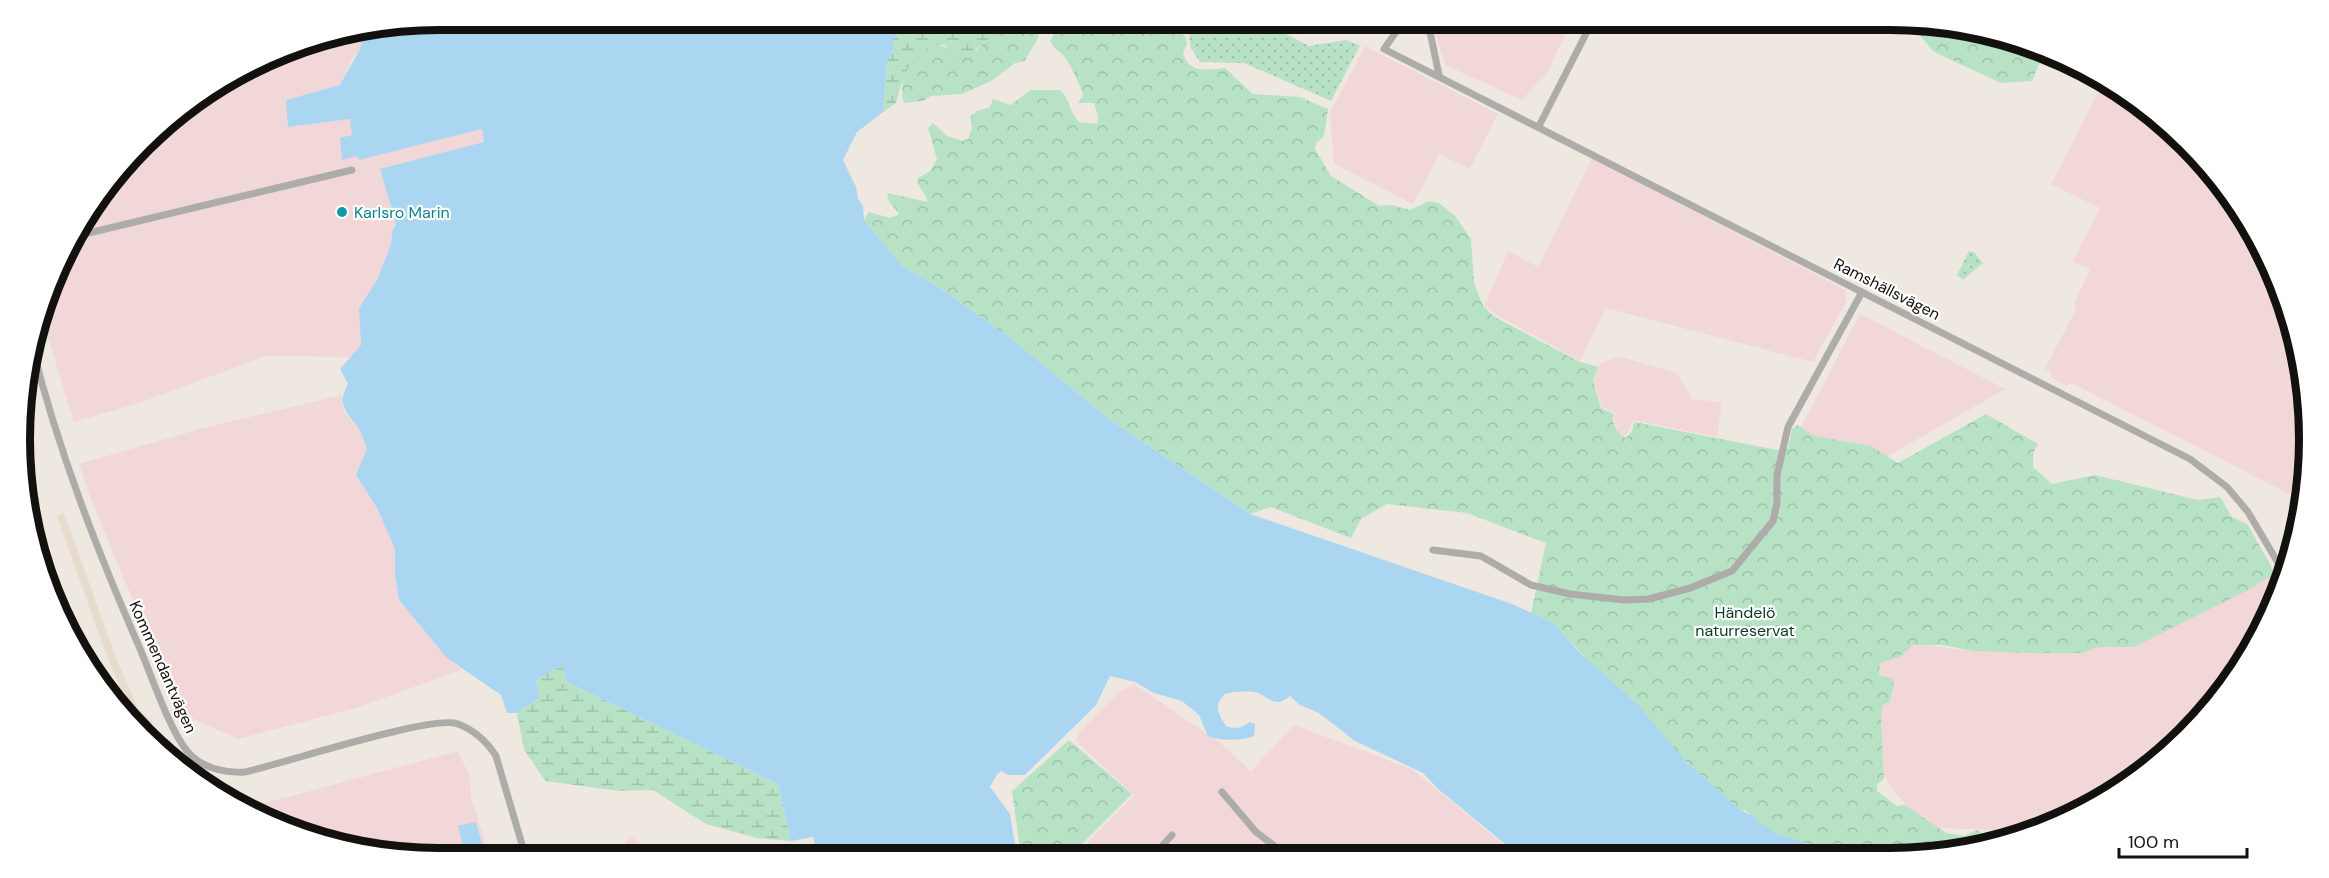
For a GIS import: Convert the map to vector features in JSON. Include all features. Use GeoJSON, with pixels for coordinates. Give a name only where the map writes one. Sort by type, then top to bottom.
{"type":"FeatureCollection","features":[{"type":"Feature","properties":{"kind":"street","name":"Ramshällsvägen"},"geometry":{"type":"LineString","coordinates":[[1397,30],[1384,49],[2190,459],[2227,487],[2248,512],[2279,564]]}},
{"type":"Feature","properties":{"kind":"street","name":"Ramshällsvägen"},"geometry":{"type":"LineString","coordinates":[[1426,30],[1430,32],[1439,75]]}},
{"type":"Feature","properties":{"kind":"street"},"geometry":{"type":"LineString","coordinates":[[1539,126],[1588,30]]}},
{"type":"Feature","properties":{"kind":"street"},"geometry":{"type":"LineString","coordinates":[[85,234],[352,170]]}},
{"type":"Feature","properties":{"kind":"street"},"geometry":{"type":"LineString","coordinates":[[1433,550],[1481,556],[1531,585],[1570,594],[1624,600],[1649,599],[1690,588],[1732,571],[1773,521],[1777,503],[1777,475],[1788,427],[1862,292]]}},
{"type":"Feature","properties":{"kind":"street","name":"Kommendantvägen"},"geometry":{"type":"LineString","coordinates":[[37,365],[50,417],[78,501],[149,672],[188,752],[202,763],[221,771],[245,772],[425,723],[457,723],[486,741],[496,756],[523,848]]}},
{"type":"Feature","properties":{"kind":"street"},"geometry":{"type":"LineString","coordinates":[[1222,792],[1256,832],[1277,848]]}},
{"type":"Feature","properties":{"kind":"street"},"geometry":{"type":"LineString","coordinates":[[1160,848],[1172,835]]}},
{"type":"Feature","properties":{"kind":"shaded area"},"geometry":{"type":"Polygon","coordinates":[[[1434,30],[1567,30],[1547,73],[1522,100],[1445,65],[1434,30]]]}},
{"type":"Feature","properties":{"kind":"shaded area"},"geometry":{"type":"Polygon","coordinates":[[[358,38],[362,42],[360,51],[352,59],[340,85],[286,100],[288,127],[350,119],[359,159],[481,128],[485,142],[393,216],[397,224],[392,232],[391,245],[377,280],[359,308],[361,345],[352,357],[266,356],[139,403],[74,422],[45,329],[61,282],[85,234],[131,169],[169,131],[212,99],[234,85],[282,61],[358,38]]]}},
{"type":"Feature","properties":{"kind":"shaded area"},"geometry":{"type":"Polygon","coordinates":[[[1365,46],[1498,114],[1470,169],[1439,154],[1413,204],[1334,164],[1330,113],[1365,46]]]}},
{"type":"Feature","properties":{"kind":"shaded area"},"geometry":{"type":"Polygon","coordinates":[[[2100,89],[2160,131],[2198,169],[2230,212],[2257,258],[2268,282],[2285,333],[2296,386],[2299,439],[2297,478],[2289,494],[2072,383],[2066,386],[2052,378],[2051,372],[2045,369],[2075,311],[2075,301],[2090,269],[2072,262],[2100,208],[2051,184],[2100,89]]]}},
{"type":"Feature","properties":{"kind":"shaded area"},"geometry":{"type":"Polygon","coordinates":[[[1592,158],[1845,290],[1846,302],[1813,362],[1606,308],[1580,361],[1495,314],[1485,305],[1508,251],[1538,267],[1592,158]]]}},
{"type":"Feature","properties":{"kind":"shaded area"},"geometry":{"type":"Polygon","coordinates":[[[1860,314],[2005,389],[1881,460],[1799,431],[1860,314]]]}},
{"type":"Feature","properties":{"kind":"shaded area"},"geometry":{"type":"Polygon","coordinates":[[[1618,356],[1677,373],[1692,399],[1722,402],[1717,437],[1633,420],[1626,436],[1618,432],[1614,420],[1616,413],[1602,407],[1594,380],[1602,363],[1618,356]]]}},
{"type":"Feature","properties":{"kind":"shaded area"},"geometry":{"type":"Polygon","coordinates":[[[342,395],[344,412],[359,429],[367,449],[356,475],[377,508],[395,549],[395,575],[399,600],[447,658],[461,670],[356,708],[238,739],[180,713],[90,497],[79,464],[200,429],[342,395]]]}},
{"type":"Feature","properties":{"kind":"shaded area"},"geometry":{"type":"Polygon","coordinates":[[[64,513],[116,658],[138,708],[151,721],[155,733],[128,705],[106,654],[57,516],[64,513]]]}},
{"type":"Feature","properties":{"kind":"shaded area"},"geometry":{"type":"Polygon","coordinates":[[[2273,575],[2275,576],[2268,596],[2244,644],[2198,709],[2160,747],[2117,779],[2071,806],[2007,830],[1935,828],[1914,813],[1891,788],[1884,774],[1881,715],[1883,705],[1890,702],[1893,694],[1892,678],[1876,673],[1879,663],[1899,657],[1913,645],[1974,651],[2083,653],[2099,644],[2202,613],[2273,575]]]}},
{"type":"Feature","properties":{"kind":"shaded area"},"geometry":{"type":"Polygon","coordinates":[[[1134,684],[1219,742],[1251,771],[1294,725],[1412,769],[1507,848],[1083,848],[1134,795],[1076,741],[1080,731],[1120,691],[1134,684]]]}},
{"type":"Feature","properties":{"kind":"shaded area"},"geometry":{"type":"Polygon","coordinates":[[[458,751],[469,775],[471,797],[487,848],[412,847],[359,840],[308,826],[257,805],[458,751]]]}},
{"type":"Feature","properties":{"kind":"shaded area"},"geometry":{"type":"Polygon","coordinates":[[[630,836],[646,848],[622,848],[630,836]]]}},
{"type":"Feature","properties":{"kind":"green space"},"geometry":{"type":"Polygon","coordinates":[[[902,30],[1000,30],[960,62],[945,45],[933,46],[924,50],[917,56],[906,73],[896,103],[883,112],[887,60],[894,50],[893,39],[902,30]]]}},
{"type":"Feature","properties":{"kind":"green space"},"geometry":{"type":"Polygon","coordinates":[[[996,30],[1039,30],[1037,41],[1025,61],[1015,63],[991,81],[962,94],[931,96],[923,101],[904,103],[902,92],[908,68],[923,50],[932,46],[942,46],[953,52],[977,50],[996,30]]]}},
{"type":"Feature","properties":{"kind":"green space","name":"Händelö naturreservat"},"geometry":{"type":"Polygon","coordinates":[[[1057,30],[1094,34],[1112,31],[1171,30],[1185,36],[1187,44],[1183,53],[1194,68],[1225,68],[1253,94],[1300,97],[1328,109],[1324,136],[1316,143],[1315,149],[1331,176],[1379,206],[1391,205],[1410,210],[1429,201],[1439,203],[1455,216],[1471,239],[1474,283],[1482,304],[1493,316],[1580,362],[1599,367],[1593,380],[1601,408],[1614,414],[1613,421],[1616,428],[1626,438],[1632,431],[1634,422],[1783,451],[1788,448],[1792,429],[1798,425],[1814,436],[1871,446],[1898,463],[1986,414],[2038,444],[2033,453],[2033,467],[2052,484],[2095,475],[2198,500],[2220,497],[2231,516],[2248,525],[2273,570],[2273,575],[2248,590],[2134,647],[2097,647],[2083,653],[2031,653],[1974,651],[1942,645],[1913,645],[1899,657],[1880,663],[1879,675],[1892,678],[1894,685],[1890,702],[1883,705],[1881,715],[1884,779],[1877,784],[1877,791],[1897,806],[1905,805],[1946,833],[1964,836],[1977,830],[1987,836],[1943,845],[1917,847],[1812,848],[1766,831],[1745,810],[1742,811],[1703,779],[1553,624],[1531,614],[1546,543],[1467,513],[1387,504],[1361,519],[1351,538],[1271,507],[1250,514],[1109,419],[1008,336],[937,286],[902,266],[864,220],[869,212],[890,218],[898,215],[889,202],[887,193],[928,202],[917,179],[930,171],[937,159],[928,128],[933,123],[947,136],[963,141],[968,139],[972,128],[970,117],[977,111],[990,107],[993,99],[1011,105],[1030,90],[1060,90],[1079,122],[1097,124],[1098,116],[1094,103],[1078,103],[1083,95],[1078,80],[1065,58],[1050,41],[1057,30]]]}},
{"type":"Feature","properties":{"kind":"green space"},"geometry":{"type":"Polygon","coordinates":[[[1182,30],[1287,30],[1286,34],[1309,46],[1346,40],[1360,45],[1331,101],[1244,63],[1200,62],[1191,48],[1189,33],[1182,30]]]}},
{"type":"Feature","properties":{"kind":"green space"},"geometry":{"type":"Polygon","coordinates":[[[1916,31],[1970,38],[2041,59],[2032,81],[2001,83],[1934,52],[1916,31]]]}},
{"type":"Feature","properties":{"kind":"green space"},"geometry":{"type":"Polygon","coordinates":[[[1969,251],[1974,252],[1983,263],[1963,280],[1957,275],[1969,251]]]}},
{"type":"Feature","properties":{"kind":"green space"},"geometry":{"type":"Polygon","coordinates":[[[562,664],[567,682],[778,784],[791,841],[757,838],[706,824],[653,790],[620,791],[545,781],[524,749],[517,713],[539,698],[536,680],[562,664]]]}},
{"type":"Feature","properties":{"kind":"green space"},"geometry":{"type":"Polygon","coordinates":[[[1069,740],[1132,794],[1078,848],[1020,848],[1012,791],[1069,740]]]}},
{"type":"Feature","properties":{"kind":"water"},"geometry":{"type":"Polygon","coordinates":[[[439,30],[902,30],[893,39],[894,50],[887,60],[883,112],[857,132],[843,160],[863,206],[864,220],[902,266],[937,286],[1008,336],[1109,419],[1250,514],[1512,604],[1553,623],[1578,651],[1639,706],[1686,762],[1742,811],[1756,818],[1759,824],[1777,834],[1814,848],[1510,848],[1438,789],[1423,773],[1355,741],[1319,713],[1300,705],[1290,696],[1280,702],[1275,702],[1255,692],[1240,691],[1225,694],[1219,702],[1218,710],[1226,726],[1238,728],[1249,722],[1255,724],[1254,736],[1225,740],[1208,736],[1199,715],[1182,701],[1154,693],[1135,682],[1110,676],[1096,705],[1025,775],[1008,775],[1001,771],[997,774],[990,787],[1010,814],[1016,848],[816,848],[813,837],[791,841],[778,784],[567,682],[562,665],[536,680],[539,698],[517,713],[507,713],[501,695],[447,658],[399,600],[395,575],[395,549],[377,508],[356,475],[367,449],[359,429],[344,406],[343,396],[348,384],[340,369],[361,345],[359,308],[377,280],[391,245],[392,232],[396,224],[380,169],[484,142],[482,129],[359,160],[357,156],[342,160],[340,138],[352,135],[350,119],[288,127],[286,100],[340,85],[362,42],[358,38],[386,33],[439,30]]]}},
{"type":"Feature","properties":{"kind":"water"},"geometry":{"type":"Polygon","coordinates":[[[476,822],[483,848],[464,848],[458,826],[476,822]]]}},
{"type":"Feature","properties":{"kind":"place","name":"Karlsro Marin"},"geometry":{"type":"Point","coordinates":[342,212]}}]}
